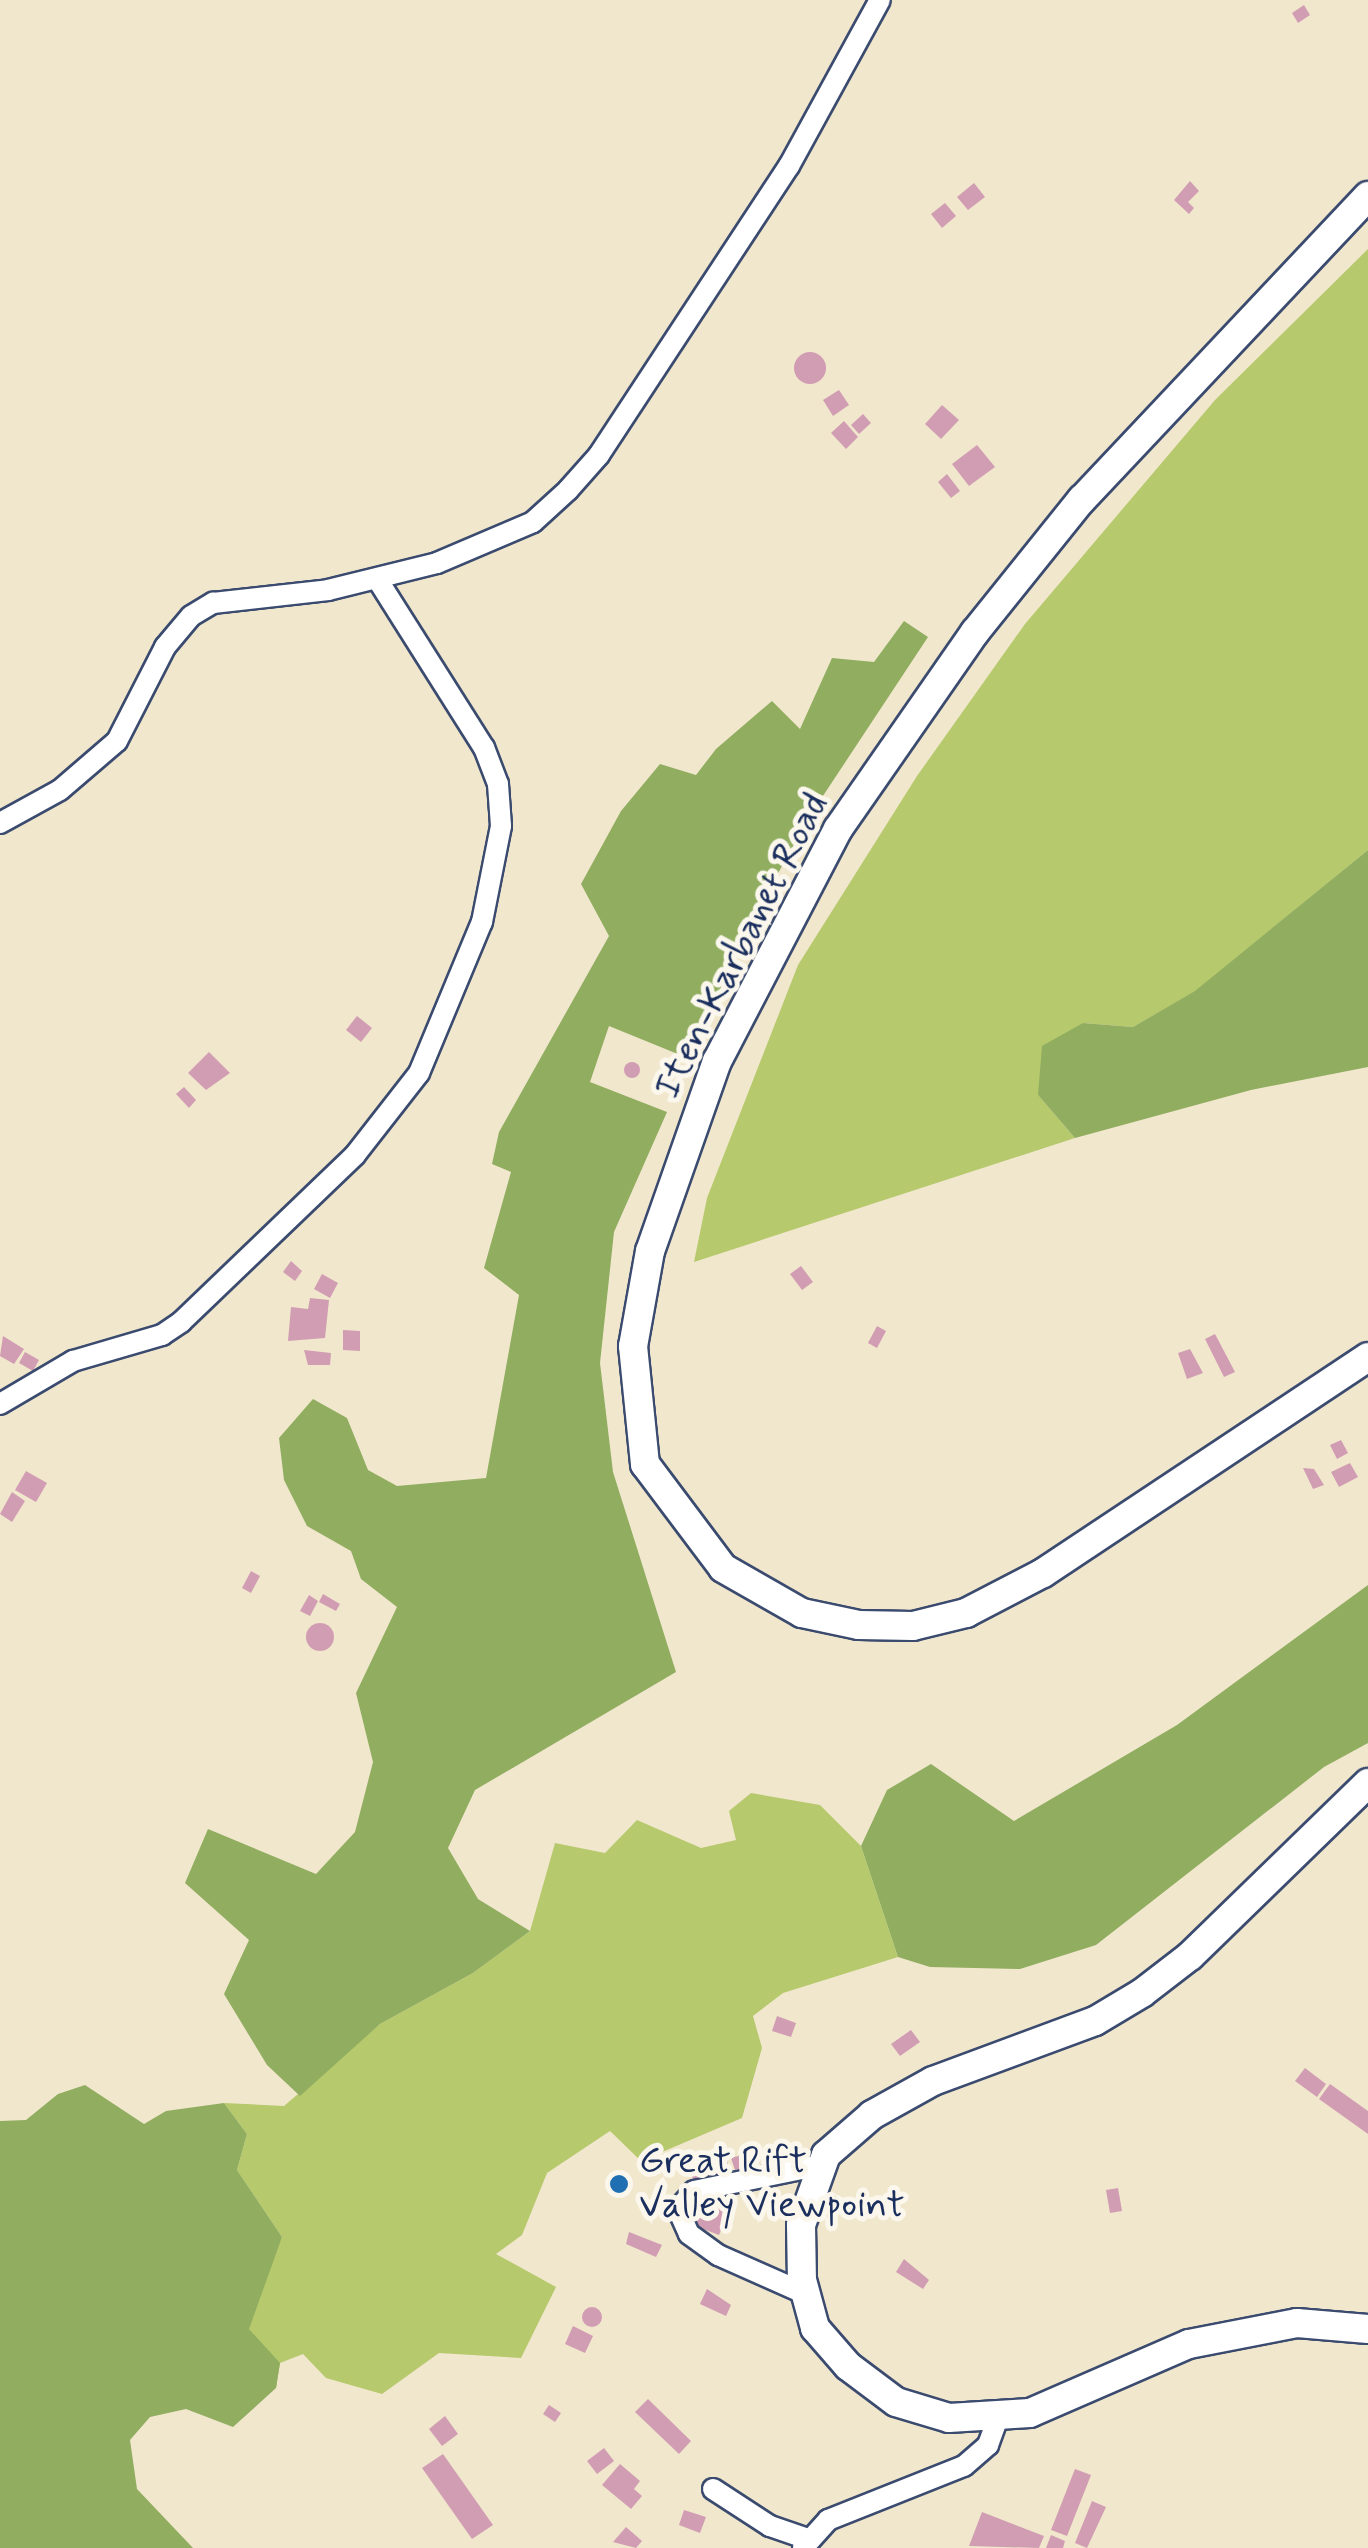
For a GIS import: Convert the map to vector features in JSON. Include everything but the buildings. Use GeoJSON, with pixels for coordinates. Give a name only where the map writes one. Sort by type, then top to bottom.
{"type":"FeatureCollection","features":[{"type":"Feature","properties":{"kind":"main road","name":"Iten-Karbanet Road"},"geometry":{"type":"LineString","coordinates":[[1368,196],[1082,500],[974,632],[838,830],[717,1061],[650,1251],[633,1346],[645,1464],[723,1568],[802,1613],[859,1625],[914,1626],[966,1613],[1043,1573],[1368,1357]]}},
{"type":"Feature","properties":{"kind":"main road"},"geometry":{"type":"LineString","coordinates":[[1368,1783],[1190,1956],[1142,1993],[1056,2038],[933,2081],[872,2114],[822,2165],[801,2225],[806,2294],[815,2328],[848,2366],[896,2402],[948,2418],[998,2417],[1090,2390],[1189,2344],[1296,2323],[1368,2329]]}},
{"type":"Feature","properties":{"kind":"street"},"geometry":{"type":"LineString","coordinates":[[0,823],[60,790],[117,741],[166,647],[191,616],[213,603],[377,579],[478,549],[533,522],[568,490],[599,455],[790,166],[880,0]]}},
{"type":"Feature","properties":{"kind":"street"},"geometry":{"type":"LineString","coordinates":[[0,1404],[74,1361],[162,1335],[180,1322],[355,1155],[419,1073],[482,922],[501,826],[498,784],[484,748],[377,579]]}},
{"type":"Feature","properties":{"kind":"street"},"geometry":{"type":"LineString","coordinates":[[806,2294],[718,2255],[688,2234],[678,2209],[694,2191],[822,2165]]}},
{"type":"Feature","properties":{"kind":"street"},"geometry":{"type":"LineString","coordinates":[[714,2489],[770,2526],[806,2544],[828,2520],[964,2466],[988,2445],[998,2417]]}},
{"type":"Feature","properties":{"kind":"green space"},"geometry":{"type":"Polygon","coordinates":[[[1368,249],[1368,850],[1196,991],[1133,1027],[1083,1023],[1038,1095],[1075,1138],[694,1262],[707,1198],[798,965],[917,776],[1025,624],[1215,400],[1368,249]]]}},
{"type":"Feature","properties":{"kind":"green space"},"geometry":{"type":"Polygon","coordinates":[[[904,621],[928,637],[813,811],[745,932],[690,1059],[609,1026],[590,1082],[667,1112],[614,1232],[600,1363],[613,1472],[676,1672],[475,1790],[448,1848],[478,1899],[530,1931],[473,1973],[380,2024],[300,2096],[267,2065],[224,1994],[249,1940],[185,1883],[208,1829],[316,1874],[355,1832],[373,1762],[356,1693],[397,1607],[361,1579],[351,1551],[307,1526],[284,1480],[279,1438],[313,1399],[347,1418],[368,1470],[397,1486],[486,1478],[519,1295],[484,1268],[511,1172],[492,1164],[499,1132],[609,936],[581,884],[621,811],[660,764],[696,775],[716,749],[772,701],[800,729],[832,658],[874,662],[904,621]]]}},
{"type":"Feature","properties":{"kind":"green space"},"geometry":{"type":"Polygon","coordinates":[[[1368,850],[1368,1067],[1251,1090],[1075,1138],[1038,1095],[1042,1046],[1083,1023],[1133,1027],[1195,991],[1368,850]]]}},
{"type":"Feature","properties":{"kind":"green space"},"geometry":{"type":"Polygon","coordinates":[[[1368,1585],[1368,1743],[1324,1767],[1096,1945],[1020,1969],[930,1967],[898,1957],[861,1846],[887,1790],[931,1764],[1014,1821],[1177,1725],[1368,1585]]]}},
{"type":"Feature","properties":{"kind":"green space"},"geometry":{"type":"Polygon","coordinates":[[[751,1793],[820,1805],[861,1846],[898,1957],[783,1993],[753,2016],[762,2048],[742,2118],[641,2161],[610,2131],[547,2173],[522,2235],[496,2254],[556,2287],[521,2358],[439,2353],[382,2394],[326,2378],[303,2354],[280,2363],[276,2388],[245,2320],[282,2237],[237,2170],[247,2134],[224,2103],[284,2106],[380,2024],[473,1973],[530,1931],[555,1843],[605,1853],[637,1820],[701,1848],[736,1840],[729,1811],[751,1793]]]}},
{"type":"Feature","properties":{"kind":"green space"},"geometry":{"type":"Polygon","coordinates":[[[85,2085],[144,2124],[166,2111],[224,2103],[247,2134],[237,2170],[282,2237],[249,2329],[280,2363],[276,2388],[233,2427],[186,2409],[150,2417],[130,2440],[137,2489],[193,2548],[0,2548],[0,2121],[26,2120],[58,2094],[85,2085]]]}},
{"type":"Feature","properties":{"kind":"place","name":"Great Rift Valley Viewpoint"},"geometry":{"type":"Point","coordinates":[619,2184]}}]}
